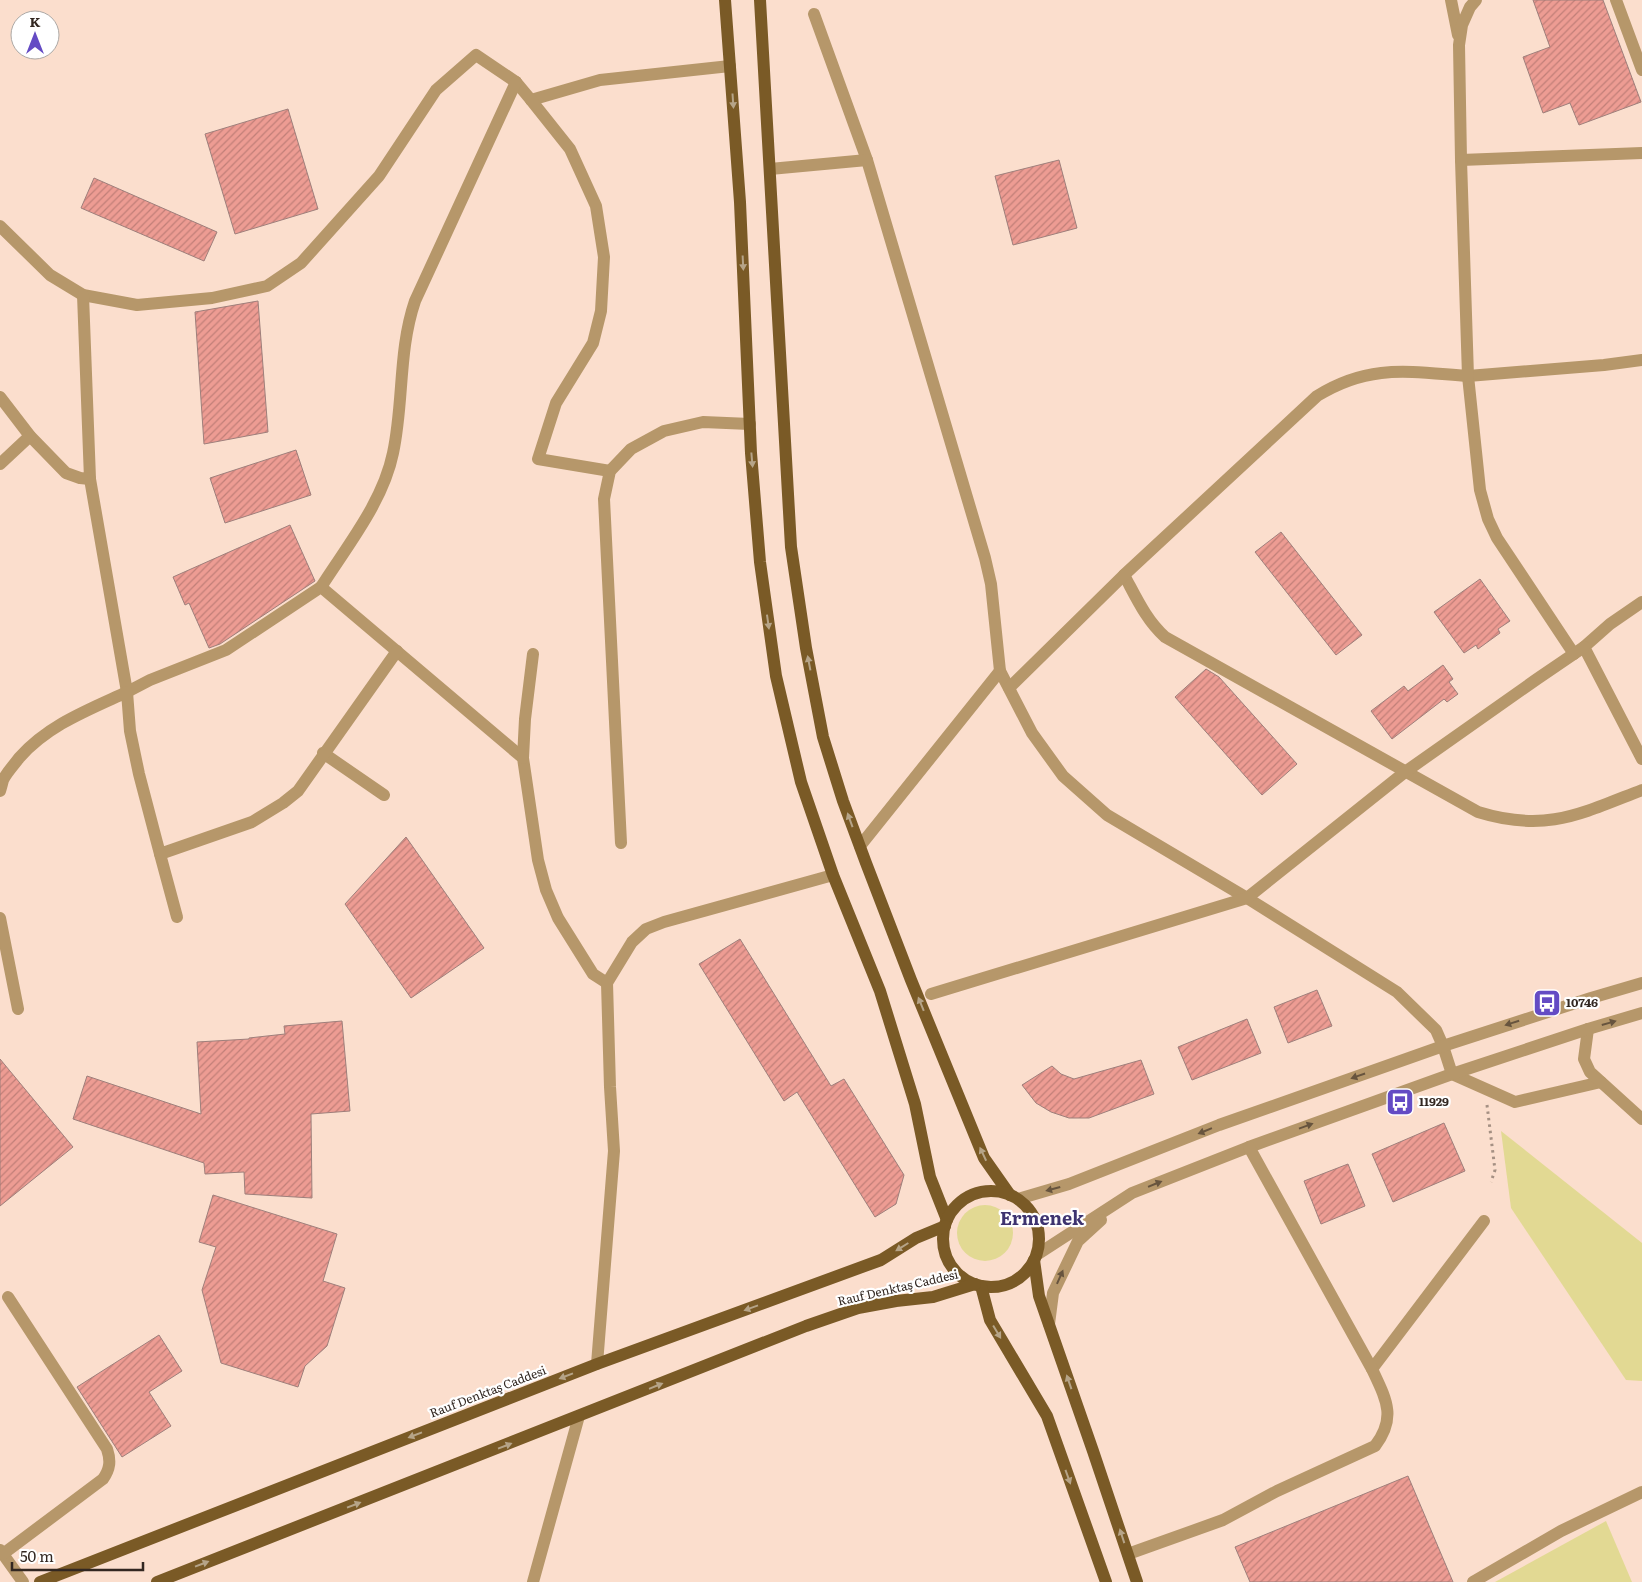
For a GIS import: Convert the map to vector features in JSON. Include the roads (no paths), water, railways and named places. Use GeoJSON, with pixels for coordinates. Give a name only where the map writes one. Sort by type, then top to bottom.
{"type":"FeatureCollection","features":[{"type":"Feature","properties":{"kind":"main road"},"geometry":{"type":"LineString","coordinates":[[725,0],[740,202],[750,424],[760,562],[776,676],[801,782],[834,875],[880,991],[915,1104],[930,1176],[946,1223]]}},
{"type":"Feature","properties":{"kind":"main road"},"geometry":{"type":"LineString","coordinates":[[760,0],[791,547],[806,648],[823,737],[843,801],[911,980],[984,1158],[1014,1197]]}},
{"type":"Feature","properties":{"kind":"main road"},"geometry":{"type":"LineString","coordinates":[[985,1191],[998,1191],[1014,1197],[1022,1202],[1032,1213],[1038,1225],[1040,1240],[1036,1257],[1031,1267],[1022,1277],[1009,1284],[995,1287],[978,1285],[967,1281],[956,1272],[948,1261],[944,1248],[943,1234],[953,1209],[973,1194],[985,1191]]}},
{"type":"Feature","properties":{"kind":"main road","name":"Rauf Denktaş Caddesi"},"geometry":{"type":"LineString","coordinates":[[40,1582],[597,1364],[881,1260],[916,1238],[946,1223]]}},
{"type":"Feature","properties":{"kind":"main road"},"geometry":{"type":"LineString","coordinates":[[1036,1257],[1039,1296],[1137,1582]]}},
{"type":"Feature","properties":{"kind":"main road"},"geometry":{"type":"LineString","coordinates":[[978,1285],[990,1320],[1047,1416],[1106,1582]]}},
{"type":"Feature","properties":{"kind":"main road","name":"Rauf Denktaş Caddesi"},"geometry":{"type":"LineString","coordinates":[[157,1582],[806,1326],[858,1308],[933,1297],[978,1285]]}},
{"type":"Feature","properties":{"kind":"street"},"geometry":{"type":"LineString","coordinates":[[1451,0],[1460,45]]}},
{"type":"Feature","properties":{"kind":"street"},"geometry":{"type":"LineString","coordinates":[[1476,0],[1470,7],[1462,25],[1460,45],[1461,160],[1468,376],[1480,490],[1488,519],[1497,538],[1579,651],[1642,759]]}},
{"type":"Feature","properties":{"kind":"street"},"geometry":{"type":"LineString","coordinates":[[1616,0],[1642,70]]}},
{"type":"Feature","properties":{"kind":"street"},"geometry":{"type":"LineString","coordinates":[[814,14],[867,160],[985,558],[991,584],[1000,672],[1032,733],[1063,776],[1106,814],[1247,898],[1397,992],[1436,1030],[1452,1074],[1515,1102],[1601,1082]]}},
{"type":"Feature","properties":{"kind":"street"},"geometry":{"type":"LineString","coordinates":[[0,226],[50,275],[83,295],[137,305],[212,298],[267,286],[301,263],[379,176],[436,90],[476,55],[516,82],[570,149],[596,206],[604,257],[601,311],[593,343],[556,403],[538,459],[610,471]]}},
{"type":"Feature","properties":{"kind":"street"},"geometry":{"type":"LineString","coordinates":[[531,100],[600,80],[730,66]]}},
{"type":"Feature","properties":{"kind":"street"},"geometry":{"type":"LineString","coordinates":[[0,791],[3,780],[23,754],[50,730],[68,719],[150,680],[226,650],[321,588],[373,505],[385,480],[393,454],[405,339],[409,319],[415,301],[516,82]]}},
{"type":"Feature","properties":{"kind":"street"},"geometry":{"type":"LineString","coordinates":[[1461,160],[1642,153]]}},
{"type":"Feature","properties":{"kind":"street"},"geometry":{"type":"LineString","coordinates":[[770,169],[867,160]]}},
{"type":"Feature","properties":{"kind":"street"},"geometry":{"type":"LineString","coordinates":[[83,295],[90,479],[127,692],[130,731],[138,774],[177,918]]}},
{"type":"Feature","properties":{"kind":"street"},"geometry":{"type":"LineString","coordinates":[[1009,688],[1124,575],[1318,396],[1330,388],[1368,374],[1388,371],[1468,376],[1642,360]]}},
{"type":"Feature","properties":{"kind":"street"},"geometry":{"type":"LineString","coordinates":[[0,397],[30,436],[66,473],[90,479]]}},
{"type":"Feature","properties":{"kind":"street"},"geometry":{"type":"LineString","coordinates":[[621,843],[604,499],[610,471],[631,449],[664,431],[703,422],[750,424]]}},
{"type":"Feature","properties":{"kind":"street"},"geometry":{"type":"LineString","coordinates":[[0,464],[30,436]]}},
{"type":"Feature","properties":{"kind":"street"},"geometry":{"type":"LineString","coordinates":[[1124,575],[1149,620],[1165,637],[1478,812],[1519,821],[1543,822],[1575,816],[1642,790]]}},
{"type":"Feature","properties":{"kind":"street"},"geometry":{"type":"LineString","coordinates":[[321,588],[523,758]]}},
{"type":"Feature","properties":{"kind":"street"},"geometry":{"type":"LineString","coordinates":[[931,994],[1247,898],[1405,772],[1579,651],[1610,624],[1642,602]]}},
{"type":"Feature","properties":{"kind":"street"},"geometry":{"type":"LineString","coordinates":[[160,854],[252,822],[283,803],[298,791],[323,753],[397,651]]}},
{"type":"Feature","properties":{"kind":"street"},"geometry":{"type":"LineString","coordinates":[[533,654],[525,719],[523,758],[538,860],[546,890],[558,918],[593,974],[607,983]]}},
{"type":"Feature","properties":{"kind":"street"},"geometry":{"type":"LineString","coordinates":[[860,846],[1000,672]]}},
{"type":"Feature","properties":{"kind":"street"},"geometry":{"type":"LineString","coordinates":[[323,753],[384,795]]}},
{"type":"Feature","properties":{"kind":"street"},"geometry":{"type":"LineString","coordinates":[[597,1364],[614,1151],[607,983],[619,960],[632,942],[646,929],[664,922],[834,875]]}},
{"type":"Feature","properties":{"kind":"street"},"geometry":{"type":"LineString","coordinates":[[0,918],[18,1009]]}},
{"type":"Feature","properties":{"kind":"street"},"geometry":{"type":"LineString","coordinates":[[1014,1197],[1069,1184],[1219,1125],[1443,1046],[1642,983]]}},
{"type":"Feature","properties":{"kind":"street"},"geometry":{"type":"LineString","coordinates":[[1036,1257],[1132,1193],[1249,1147],[1452,1074],[1642,1013]]}},
{"type":"Feature","properties":{"kind":"street"},"geometry":{"type":"LineString","coordinates":[[1588,1029],[1584,1059],[1590,1072],[1642,1119]]}},
{"type":"Feature","properties":{"kind":"street"},"geometry":{"type":"LineString","coordinates":[[1128,1554],[1223,1520],[1277,1491],[1375,1446],[1383,1435],[1387,1424],[1388,1410],[1385,1397],[1372,1369],[1249,1147]]}},
{"type":"Feature","properties":{"kind":"street"},"geometry":{"type":"LineString","coordinates":[[1049,1324],[1053,1293],[1078,1241],[1132,1193]]}},
{"type":"Feature","properties":{"kind":"street"},"geometry":{"type":"LineString","coordinates":[[1372,1369],[1484,1221]]}},
{"type":"Feature","properties":{"kind":"street"},"geometry":{"type":"LineString","coordinates":[[8,1297],[107,1449],[110,1464],[108,1472],[103,1479],[1,1552],[23,1582]]}},
{"type":"Feature","properties":{"kind":"street"},"geometry":{"type":"LineString","coordinates":[[533,1582],[579,1416]]}},
{"type":"Feature","properties":{"kind":"street"},"geometry":{"type":"LineString","coordinates":[[1473,1582],[1561,1531],[1642,1492]]}},
{"type":"Feature","properties":{"kind":"place","name":"10746"},"geometry":{"type":"Point","coordinates":[1547,1003]}},
{"type":"Feature","properties":{"kind":"place","name":"11929"},"geometry":{"type":"Point","coordinates":[1400,1102]}},
{"type":"Feature","properties":{"kind":"district","name":"Ermenek"},"geometry":{"type":"Point","coordinates":[1042,1219]}}]}
